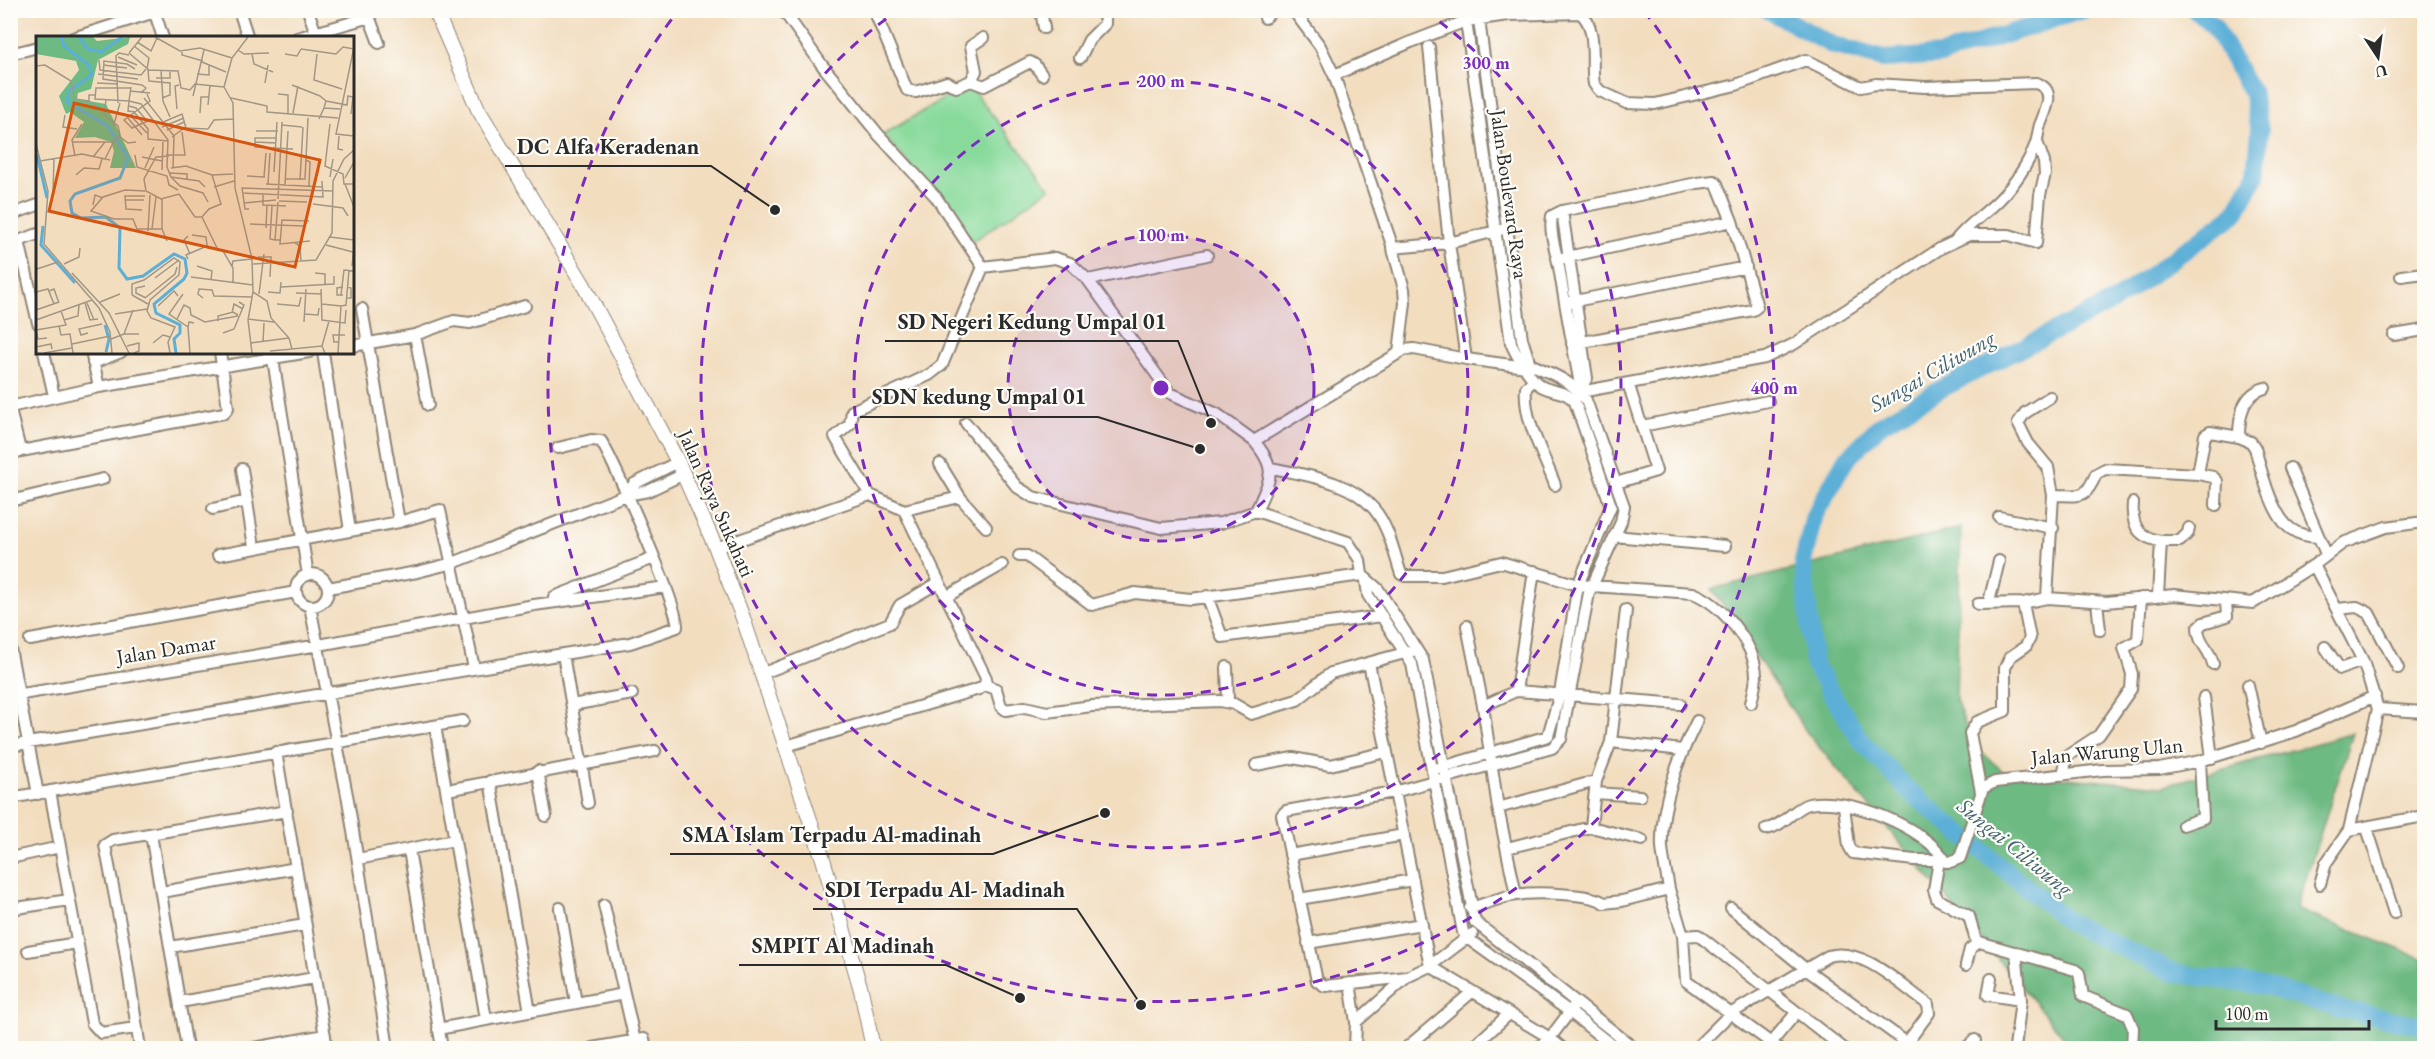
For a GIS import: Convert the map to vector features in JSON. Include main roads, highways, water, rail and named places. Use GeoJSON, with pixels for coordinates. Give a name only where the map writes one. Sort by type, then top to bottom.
{"type":"FeatureCollection","features":[{"type":"Feature","properties":{"kind":"main road","name":"Jalan Raya Sukahati"},"geometry":{"type":"LineString","coordinates":[[435,10],[478,109],[583,284],[681,468],[716,548],[744,618],[847,939],[873,1048]]}},
{"type":"Feature","properties":{"kind":"waterway","name":"Sungai Ciliwung"},"geometry":{"type":"LineString","coordinates":[[1768,10],[1832,45],[1884,59],[1941,55],[2083,10]]}},
{"type":"Feature","properties":{"kind":"waterway","name":"Sungai Ciliwung"},"geometry":{"type":"LineString","coordinates":[[2195,10],[2214,26],[2252,93],[2260,130],[2256,175],[2235,214],[2116,300],[1941,389],[1881,424],[1845,461],[1814,516],[1803,562],[1814,665],[1859,738],[1909,791],[2070,923],[2175,973],[2264,986],[2340,1009],[2424,1026]]}},
{"type":"Feature","properties":{"kind":"place","name":"DC Alfa Keradenan"},"geometry":{"type":"Point","coordinates":[775,210]}},
{"type":"Feature","properties":{"kind":"place","name":"SD Negeri Kedung Umpal 01"},"geometry":{"type":"Point","coordinates":[1211,423]}},
{"type":"Feature","properties":{"kind":"place","name":"SDN kedung Umpal 01"},"geometry":{"type":"Point","coordinates":[1200,449]}},
{"type":"Feature","properties":{"kind":"place","name":"SMA Islam Terpadu Al-madinah"},"geometry":{"type":"Point","coordinates":[1105,813]}},
{"type":"Feature","properties":{"kind":"place","name":"SMPIT Al Madinah"},"geometry":{"type":"Point","coordinates":[1020,998]}},
{"type":"Feature","properties":{"kind":"place","name":"SDI Terpadu Al- Madinah"},"geometry":{"type":"Point","coordinates":[1141,1005]}}]}
